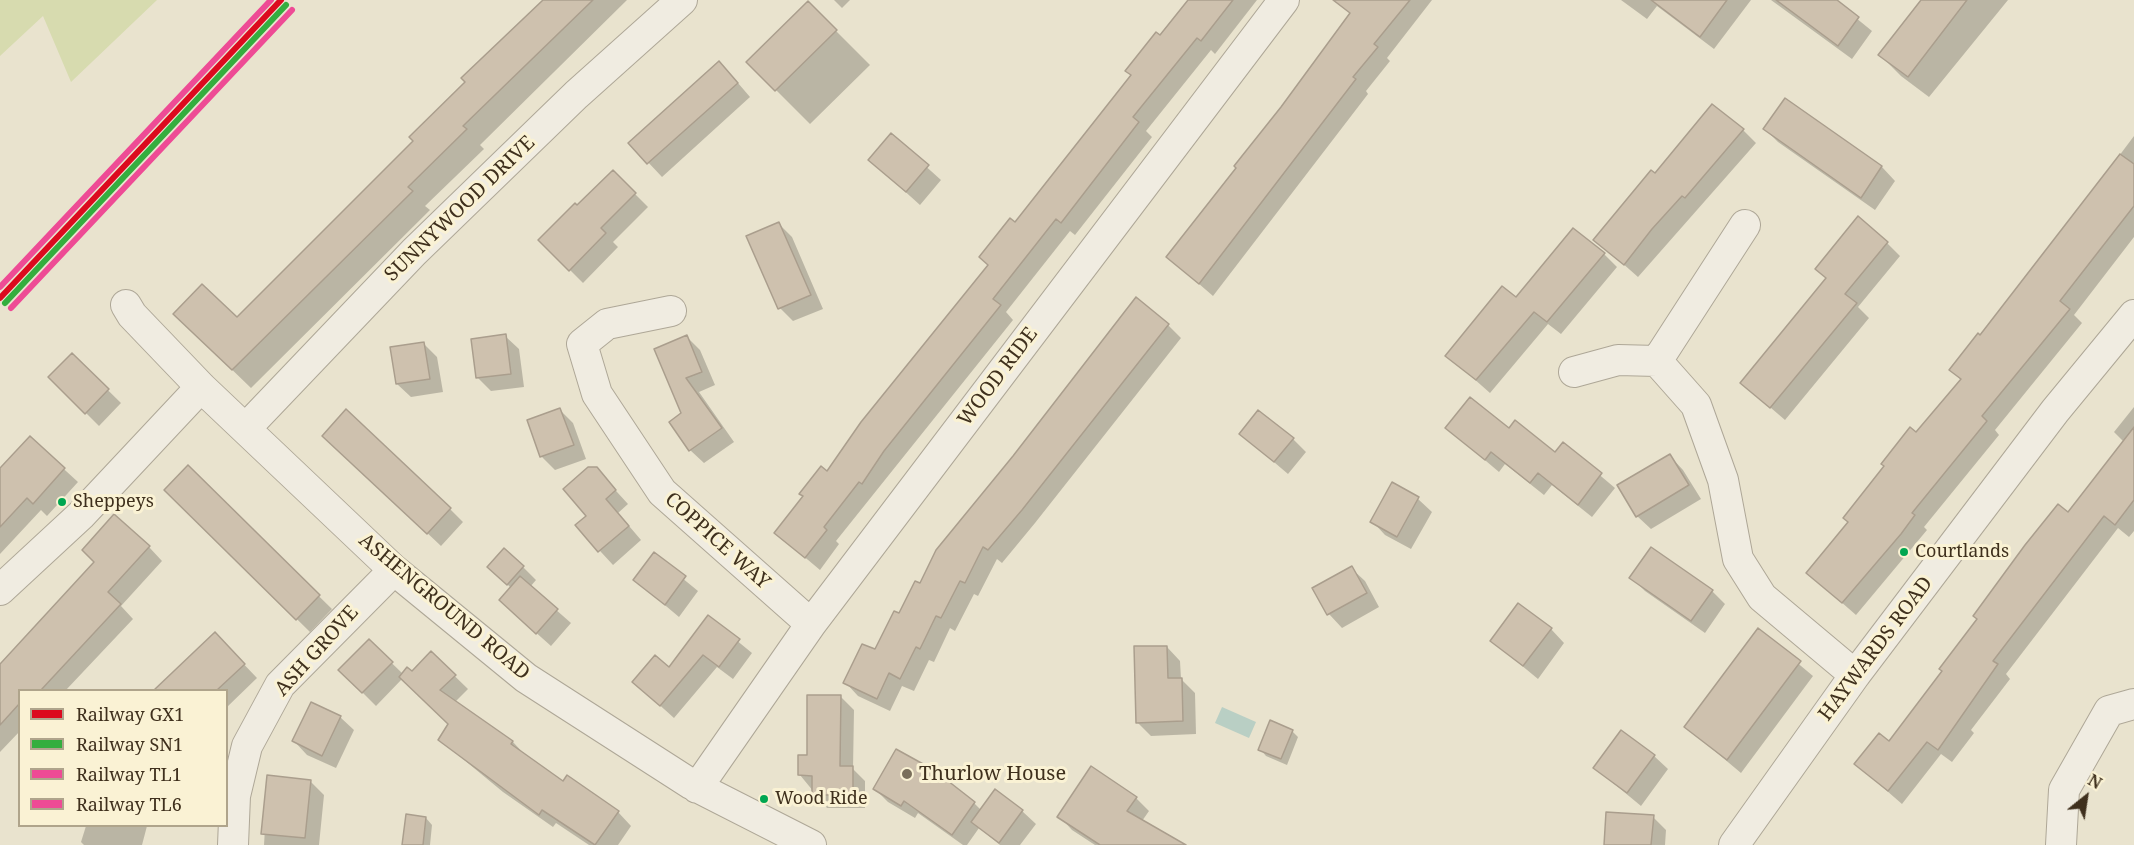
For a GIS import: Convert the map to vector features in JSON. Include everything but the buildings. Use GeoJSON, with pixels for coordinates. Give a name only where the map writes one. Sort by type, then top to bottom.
{"type":"FeatureCollection","features":[{"type":"Feature","properties":{"kind":"street","name":"SUNNYWOOD DRIVE"},"geometry":{"type":"LineString","coordinates":[[247,427],[414,252],[576,95],[682,0]]}},
{"type":"Feature","properties":{"kind":"street","name":"WOOD RIDE"},"geometry":{"type":"LineString","coordinates":[[697,788],[811,624],[1284,0]]}},
{"type":"Feature","properties":{"kind":"street"},"geometry":{"type":"LineString","coordinates":[[1657,361],[1745,225]]}},
{"type":"Feature","properties":{"kind":"street","name":"ASHENGROUND ROAD"},"geometry":{"type":"LineString","coordinates":[[126,305],[132,315],[201,387],[247,427],[394,570],[526,678],[697,788],[811,845]]}},
{"type":"Feature","properties":{"kind":"street","name":"COPPICE WAY"},"geometry":{"type":"LineString","coordinates":[[671,311],[607,324],[582,344],[597,394],[662,492],[811,624]]}},
{"type":"Feature","properties":{"kind":"street","name":"HAYWARDS ROAD"},"geometry":{"type":"LineString","coordinates":[[1734,845],[1855,675],[2055,411],[2134,315]]}},
{"type":"Feature","properties":{"kind":"street"},"geometry":{"type":"LineString","coordinates":[[1574,372],[1618,360],[1657,361],[1696,405],[1723,480],[1738,559],[1762,597],[1855,675]]}},
{"type":"Feature","properties":{"kind":"street"},"geometry":{"type":"LineString","coordinates":[[0,590],[81,515],[201,387]]}},
{"type":"Feature","properties":{"kind":"street","name":"ASH GROVE"},"geometry":{"type":"LineString","coordinates":[[233,845],[236,796],[247,746],[280,685],[394,570]]}},
{"type":"Feature","properties":{"kind":"street"},"geometry":{"type":"LineString","coordinates":[[2061,845],[2064,790],[2109,711],[2134,704]]}},
{"type":"Feature","properties":{"kind":"green space"},"geometry":{"type":"Polygon","coordinates":[[[0,0],[157,0],[71,82],[43,16],[0,56],[0,0]]]}},
{"type":"Feature","properties":{"kind":"shaded area"},"geometry":{"type":"Polygon","coordinates":[[[1222,707],[1256,722],[1249,738],[1215,723],[1222,707]]]}},
{"type":"Feature","properties":{"kind":"rail line","name":"TL1"},"geometry":{"type":"LineString","coordinates":[[0,287],[271,0]]}},
{"type":"Feature","properties":{"kind":"rail line","name":"GX1"},"geometry":{"type":"LineString","coordinates":[[0,298],[281,0]]}},
{"type":"Feature","properties":{"kind":"rail line","name":"SN1"},"geometry":{"type":"LineString","coordinates":[[5,303],[286,5]]}},
{"type":"Feature","properties":{"kind":"rail line","name":"TL6"},"geometry":{"type":"LineString","coordinates":[[11,308],[292,10]]}},
{"type":"Feature","properties":{"kind":"place","name":"Sheppeys"},"geometry":{"type":"Point","coordinates":[62,502]}},
{"type":"Feature","properties":{"kind":"place","name":"Courtlands"},"geometry":{"type":"Point","coordinates":[1904,552]}},
{"type":"Feature","properties":{"kind":"place","name":"Thurlow House"},"geometry":{"type":"Point","coordinates":[907,774]}},
{"type":"Feature","properties":{"kind":"place","name":"Wood Ride"},"geometry":{"type":"Point","coordinates":[764,799]}}]}
